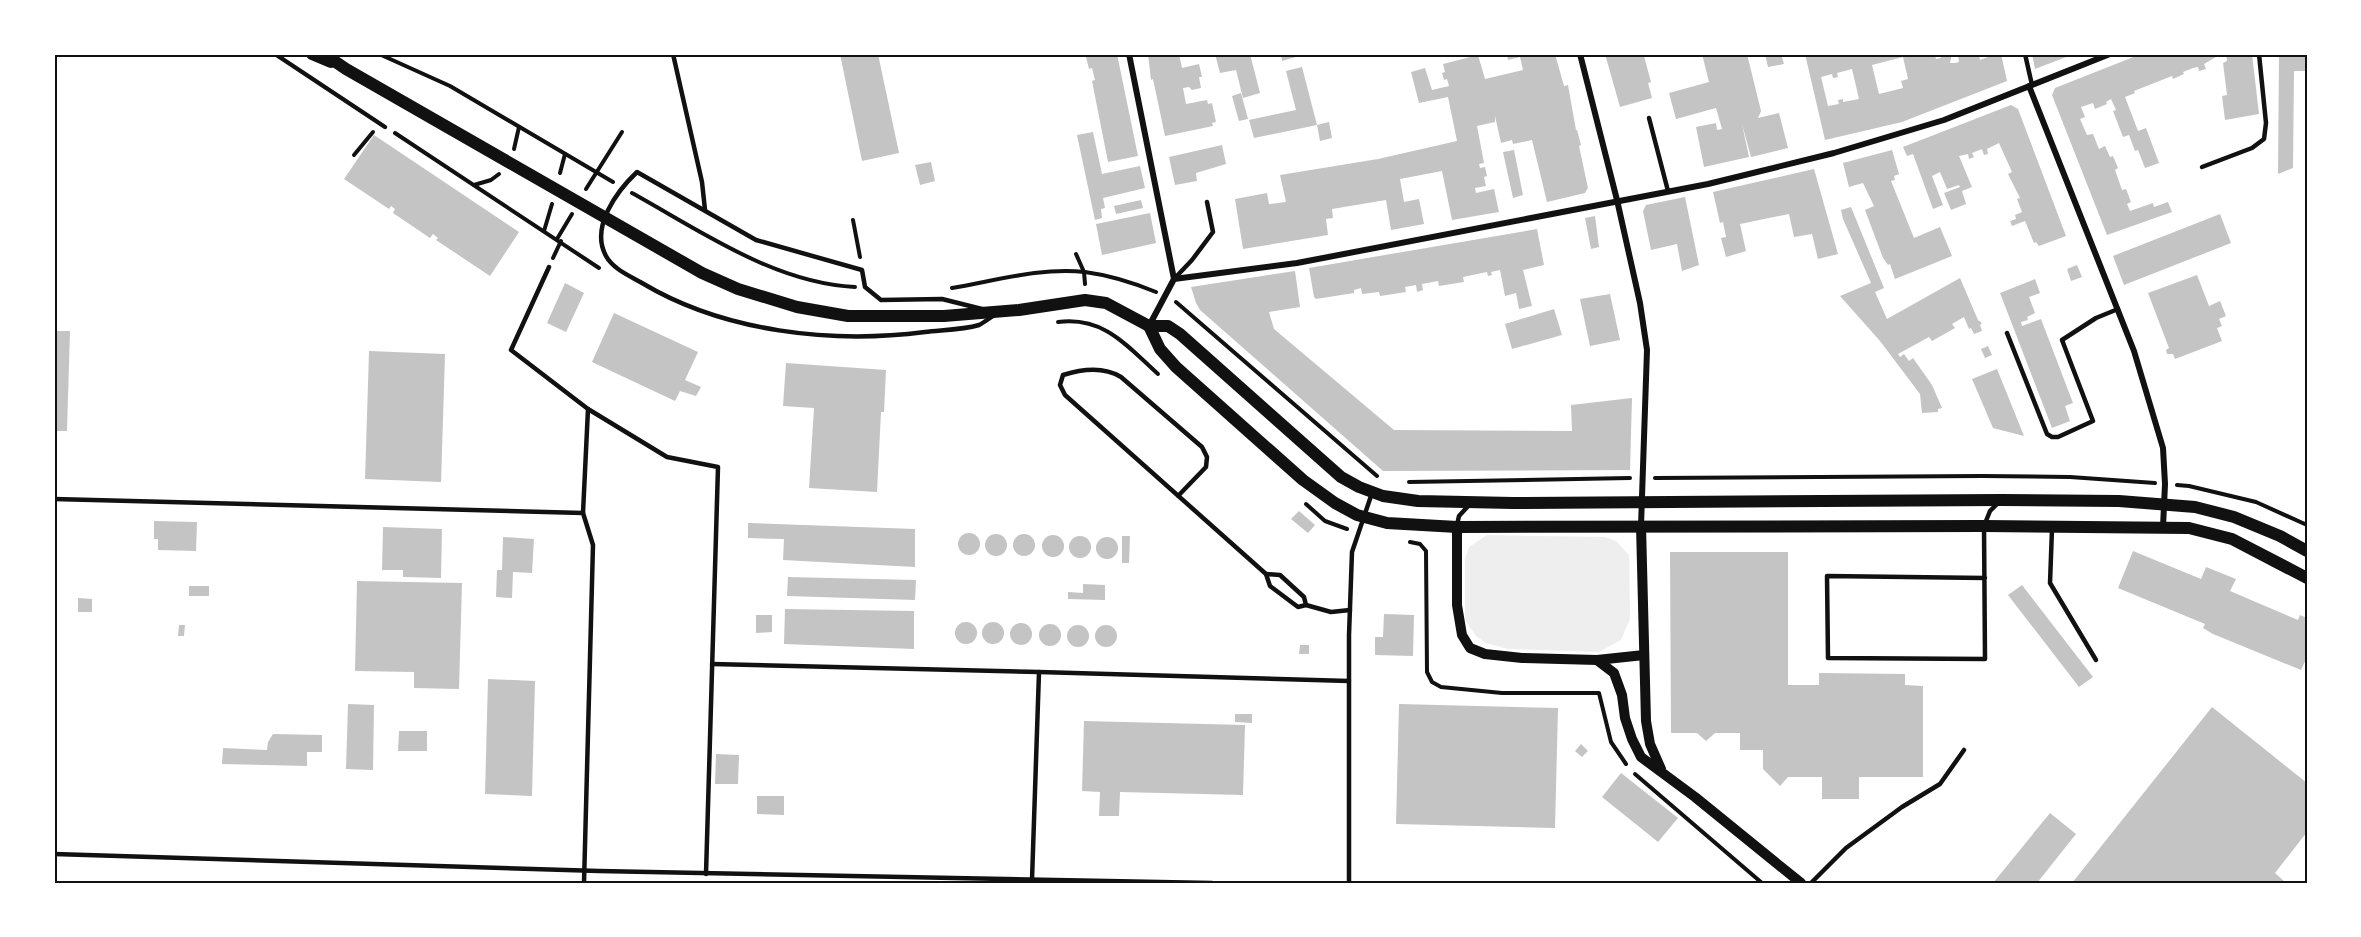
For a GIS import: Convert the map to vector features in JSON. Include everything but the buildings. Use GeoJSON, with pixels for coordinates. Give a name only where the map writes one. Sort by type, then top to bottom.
{"type":"FeatureCollection","features":[{"type":"Feature","properties":{"kind":"main road"},"geometry":{"type":"LineString","coordinates":[[312,54],[346,69]]}},
{"type":"Feature","properties":{"kind":"main road"},"geometry":{"type":"LineString","coordinates":[[324,54],[346,69],[702,273],[738,289],[797,307],[848,316],[944,316],[998,313],[1085,300],[1106,303],[1149,326],[1168,326],[1180,334],[1341,477],[1373,492],[1418,501],[1471,502],[2119,501],[2195,507],[2234,517],[2280,536],[2307,551]]}},
{"type":"Feature","properties":{"kind":"main road"},"geometry":{"type":"LineString","coordinates":[[1149,326],[1160,349],[1176,367],[1303,480],[1335,503],[1363,517],[1401,525],[1457,527],[2052,526],[2189,528],[2232,540],[2307,578]]}},
{"type":"Feature","properties":{"kind":"street"},"geometry":{"type":"LineString","coordinates":[[1129,54],[1174,279],[1149,326]]}},
{"type":"Feature","properties":{"kind":"street"},"geometry":{"type":"LineString","coordinates":[[1580,54],[1617,200],[1640,303],[1647,350],[1641,501],[1646,721],[1654,757],[1665,774]]}},
{"type":"Feature","properties":{"kind":"street"},"geometry":{"type":"LineString","coordinates":[[1174,279],[1308,261],[1433,239],[1617,200],[1708,184],[1845,150],[1944,120],[2110,54]]}},
{"type":"Feature","properties":{"kind":"street"},"geometry":{"type":"LineString","coordinates":[[2030,85],[2134,351],[2163,448],[2165,484],[2163,527]]}},
{"type":"Feature","properties":{"kind":"street"},"geometry":{"type":"LineString","coordinates":[[1457,527],[1457,605],[1462,635],[1470,648],[1485,654],[1513,657],[1597,660],[1644,655]]}},
{"type":"Feature","properties":{"kind":"street"},"geometry":{"type":"LineString","coordinates":[[1597,660],[1614,673],[1622,695],[1625,718],[1641,757],[1801,883]]}},
{"type":"Feature","properties":{"kind":"lane"},"geometry":{"type":"LineString","coordinates":[[275,54],[385,127]]}},
{"type":"Feature","properties":{"kind":"lane"},"geometry":{"type":"LineString","coordinates":[[673,54],[700,171],[705,210]]}},
{"type":"Feature","properties":{"kind":"lane"},"geometry":{"type":"LineString","coordinates":[[2025,54],[2030,85]]}},
{"type":"Feature","properties":{"kind":"lane"},"geometry":{"type":"LineString","coordinates":[[2202,167],[2252,148],[2264,139],[2266,123],[2259,54]]}},
{"type":"Feature","properties":{"kind":"lane"},"geometry":{"type":"LineString","coordinates":[[1649,118],[1668,191]]}},
{"type":"Feature","properties":{"kind":"lane"},"geometry":{"type":"LineString","coordinates":[[637,172],[733,228],[769,245],[810,254],[862,270],[864,287],[880,300],[942,299],[998,313],[980,324],[946,330],[895,336],[827,337],[763,327],[689,307],[618,269],[606,256],[601,238],[608,207],[621,187],[637,172]]}},
{"type":"Feature","properties":{"kind":"lane"},"geometry":{"type":"LineString","coordinates":[[1174,279],[1213,232],[1208,202]]}},
{"type":"Feature","properties":{"kind":"lane"},"geometry":{"type":"LineString","coordinates":[[549,267],[511,350],[588,409],[667,457],[718,467],[706,874]]}},
{"type":"Feature","properties":{"kind":"lane"},"geometry":{"type":"LineString","coordinates":[[2007,333],[2047,434],[2058,437],[2093,421],[2062,340],[2096,318],[2118,309]]}},
{"type":"Feature","properties":{"kind":"lane"},"geometry":{"type":"LineString","coordinates":[[1178,496],[1206,467],[1207,457],[1202,447],[1121,376],[1111,370],[1081,370],[1063,375],[1060,385],[1065,395],[1178,496],[1266,574],[1270,586],[1298,607],[1306,605],[1330,612],[1350,610]]}},
{"type":"Feature","properties":{"kind":"lane"},"geometry":{"type":"LineString","coordinates":[[584,883],[593,545],[583,513],[588,409]]}},
{"type":"Feature","properties":{"kind":"lane"},"geometry":{"type":"LineString","coordinates":[[1349,883],[1349,681],[1352,552],[1373,492]]}},
{"type":"Feature","properties":{"kind":"lane"},"geometry":{"type":"LineString","coordinates":[[54,499],[583,513]]}},
{"type":"Feature","properties":{"kind":"lane"},"geometry":{"type":"LineString","coordinates":[[1985,578],[1827,576],[1828,658],[1985,659],[1985,578],[1984,526],[1990,511],[2002,500]]}},
{"type":"Feature","properties":{"kind":"lane"},"geometry":{"type":"LineString","coordinates":[[1457,527],[1459,516],[1471,502]]}},
{"type":"Feature","properties":{"kind":"lane"},"geometry":{"type":"LineString","coordinates":[[2052,526],[2050,583],[2096,660]]}},
{"type":"Feature","properties":{"kind":"lane"},"geometry":{"type":"LineString","coordinates":[[1266,574],[1280,575],[1304,597],[1306,605]]}},
{"type":"Feature","properties":{"kind":"lane"},"geometry":{"type":"LineString","coordinates":[[712,664],[1349,681]]}},
{"type":"Feature","properties":{"kind":"lane"},"geometry":{"type":"LineString","coordinates":[[1032,880],[1039,672]]}},
{"type":"Feature","properties":{"kind":"lane"},"geometry":{"type":"LineString","coordinates":[[1811,883],[1846,848],[1902,807],[1940,784],[1964,750]]}},
{"type":"Feature","properties":{"kind":"lane"},"geometry":{"type":"LineString","coordinates":[[54,854],[584,871],[1212,883]]}},
{"type":"Feature","properties":{"kind":"path"},"geometry":{"type":"LineString","coordinates":[[379,54],[450,86],[621,187],[768,267],[838,286],[864,287]]}},
{"type":"Feature","properties":{"kind":"path"},"geometry":{"type":"LineString","coordinates":[[602,163],[622,132]]}},
{"type":"Feature","properties":{"kind":"path"},"geometry":{"type":"LineString","coordinates":[[853,220],[862,270]]}},
{"type":"Feature","properties":{"kind":"path"},"geometry":{"type":"LineString","coordinates":[[549,267],[561,241]]}},
{"type":"Feature","properties":{"kind":"path"},"geometry":{"type":"LineString","coordinates":[[1076,254],[1084,272],[1085,300]]}},
{"type":"Feature","properties":{"kind":"path"},"geometry":{"type":"LineString","coordinates":[[950,288],[1042,272],[1084,272],[1137,284],[1165,295],[1381,480]]}},
{"type":"Feature","properties":{"kind":"path"},"geometry":{"type":"LineString","coordinates":[[1048,324],[1070,321],[1086,322],[1103,327],[1164,379]]}},
{"type":"Feature","properties":{"kind":"path"},"geometry":{"type":"LineString","coordinates":[[1404,482],[1982,476],[2070,477],[2165,484]]}},
{"type":"Feature","properties":{"kind":"path"},"geometry":{"type":"LineString","coordinates":[[1298,497],[1325,521],[1358,531]]}},
{"type":"Feature","properties":{"kind":"path"},"geometry":{"type":"LineString","coordinates":[[1400,539],[1420,544],[1426,550],[1427,672],[1432,682],[1441,687],[1502,693],[1599,693],[1611,742],[1625,763],[1647,785],[1762,883]]}},
{"type":"Feature","properties":{"kind":"shaded area"},"geometry":{"type":"Polygon","coordinates":[[[1487,535],[1605,537],[1616,541],[1629,555],[1630,619],[1621,640],[1599,652],[1508,649],[1486,643],[1476,636],[1465,620],[1465,558],[1469,547],[1487,535]]]}}]}
